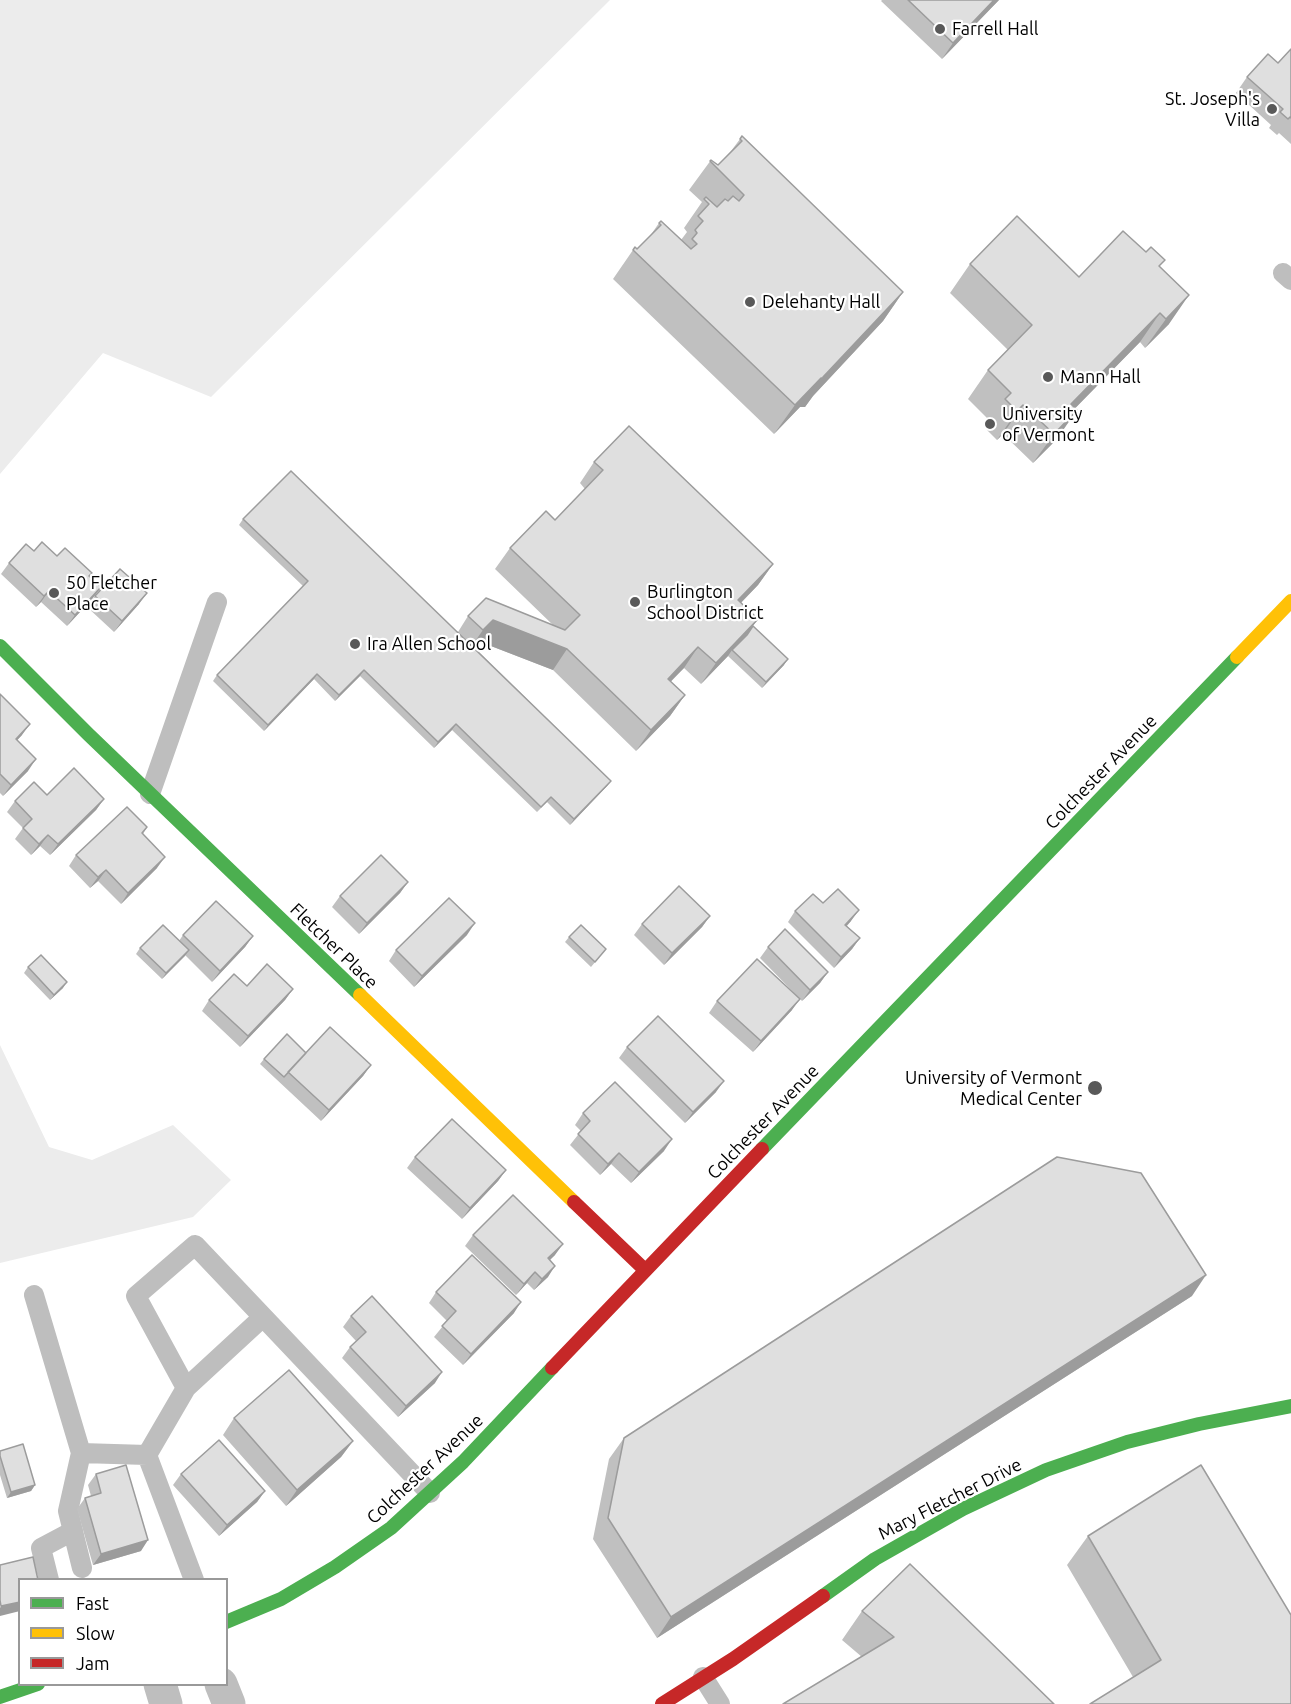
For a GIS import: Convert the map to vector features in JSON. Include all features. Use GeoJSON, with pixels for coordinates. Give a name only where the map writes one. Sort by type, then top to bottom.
{"type":"FeatureCollection","features":[{"type":"Feature","properties":{"kind":"street","name":"Colchester Avenue"},"geometry":{"type":"LineString","coordinates":[[228,1621],[280,1599],[335,1567],[391,1528],[430,1492],[522,1400],[1291,601]]}},
{"type":"Feature","properties":{"kind":"street","name":"Fletcher Place"},"geometry":{"type":"LineString","coordinates":[[0,646],[150,794],[645,1270]]}},
{"type":"Feature","properties":{"kind":"street","name":"Mary Fletcher Drive"},"geometry":{"type":"LineString","coordinates":[[662,1704],[733,1659],[875,1559],[963,1509],[1046,1470],[1127,1442],[1199,1424],[1291,1406]]}},
{"type":"Feature","properties":{"kind":"street"},"geometry":{"type":"LineString","coordinates":[[0,1697],[33,1686]]}},
{"type":"Feature","properties":{"kind":"street"},"geometry":{"type":"LineString","coordinates":[[160,1686],[166,1704]]}},
{"type":"Feature","properties":{"kind":"street"},"geometry":{"type":"LineString","coordinates":[[222,1686],[229,1704]]}},
{"type":"Feature","properties":{"kind":"lane"},"geometry":{"type":"LineString","coordinates":[[150,794],[217,602]]}},
{"type":"Feature","properties":{"kind":"lane"},"geometry":{"type":"LineString","coordinates":[[186,1388],[136,1296],[195,1245],[430,1492]]}},
{"type":"Feature","properties":{"kind":"lane"},"geometry":{"type":"LineString","coordinates":[[34,1295],[81,1453],[68,1511],[82,1568]]}},
{"type":"Feature","properties":{"kind":"lane"},"geometry":{"type":"LineString","coordinates":[[147,1455],[186,1388],[263,1317]]}},
{"type":"Feature","properties":{"kind":"lane"},"geometry":{"type":"LineString","coordinates":[[81,1453],[147,1455]]}},
{"type":"Feature","properties":{"kind":"lane"},"geometry":{"type":"LineString","coordinates":[[147,1455],[193,1578]]}},
{"type":"Feature","properties":{"kind":"lane"},"geometry":{"type":"LineString","coordinates":[[48,1578],[40,1548],[73,1531]]}},
{"type":"Feature","properties":{"kind":"lane"},"geometry":{"type":"LineString","coordinates":[[703,1677],[720,1704]]}},
{"type":"Feature","properties":{"kind":"shaded area"},"geometry":{"type":"Polygon","coordinates":[[[0,0],[610,0],[211,397],[103,353],[0,474],[0,0]]]}},
{"type":"Feature","properties":{"kind":"shaded area"},"geometry":{"type":"Polygon","coordinates":[[[0,1045],[49,1147],[92,1160],[173,1125],[231,1180],[193,1217],[0,1263],[0,1045]]]}},
{"type":"Feature","properties":{"kind":"building"},"geometry":{"type":"Polygon","coordinates":[[[908,0],[994,0],[953,43],[908,0]]]}},
{"type":"Feature","properties":{"kind":"building"},"geometry":{"type":"Polygon","coordinates":[[[1291,49],[1291,118],[1288,119],[1280,112],[1283,109],[1247,77],[1268,54],[1278,63],[1291,49]]]}},
{"type":"Feature","properties":{"kind":"building","name":"Delehanty Hall"},"geometry":{"type":"Polygon","coordinates":[[[742,136],[903,292],[823,377],[825,378],[821,378],[795,405],[633,250],[635,247],[637,249],[661,225],[659,223],[661,221],[691,249],[697,244],[692,239],[697,233],[695,230],[703,221],[698,216],[709,204],[704,199],[706,197],[717,207],[725,199],[728,201],[733,196],[739,201],[744,195],[710,161],[718,165],[742,141],[740,139],[742,136]]]}},
{"type":"Feature","properties":{"kind":"building","name":"Mann Hall"},"geometry":{"type":"Polygon","coordinates":[[[1017,216],[1079,277],[1123,231],[1146,252],[1151,247],[1165,260],[1159,266],[1189,295],[1166,319],[1160,313],[1071,404],[1077,410],[1054,434],[1023,405],[1017,411],[1005,399],[1011,393],[988,370],[1032,325],[970,264],[1017,216]]]}},
{"type":"Feature","properties":{"kind":"building","name":"Burlington School District"},"geometry":{"type":"Polygon","coordinates":[[[629,426],[773,564],[738,600],[758,619],[716,663],[698,647],[668,679],[685,695],[651,730],[567,649],[493,620],[483,630],[468,616],[486,598],[565,630],[580,615],[510,548],[546,511],[555,520],[603,470],[594,462],[629,426]]]}},
{"type":"Feature","properties":{"kind":"building","name":"Ira Allen School"},"geometry":{"type":"Polygon","coordinates":[[[291,471],[611,781],[574,819],[551,797],[541,807],[456,724],[438,742],[364,670],[339,695],[317,674],[268,725],[217,675],[308,581],[243,519],[291,471]]]}},
{"type":"Feature","properties":{"kind":"building","name":"50 Fletcher Place"},"geometry":{"type":"Polygon","coordinates":[[[42,542],[57,556],[65,548],[92,573],[89,576],[101,587],[75,615],[49,591],[44,596],[9,563],[26,544],[34,551],[42,542]]]}},
{"type":"Feature","properties":{"kind":"building"},"geometry":{"type":"Polygon","coordinates":[[[120,569],[147,593],[122,621],[95,596],[120,569]]]}},
{"type":"Feature","properties":{"kind":"building"},"geometry":{"type":"Polygon","coordinates":[[[753,626],[788,659],[766,682],[732,650],[753,626]]]}},
{"type":"Feature","properties":{"kind":"building"},"geometry":{"type":"Polygon","coordinates":[[[0,694],[30,724],[16,739],[36,759],[11,785],[0,774],[0,694]]]}},
{"type":"Feature","properties":{"kind":"building"},"geometry":{"type":"Polygon","coordinates":[[[74,768],[104,799],[58,844],[48,835],[39,844],[23,828],[32,819],[15,801],[34,782],[47,795],[74,768]]]}},
{"type":"Feature","properties":{"kind":"building"},"geometry":{"type":"Polygon","coordinates":[[[127,807],[147,827],[142,833],[165,857],[128,893],[106,870],[98,877],[76,855],[127,807]]]}},
{"type":"Feature","properties":{"kind":"building"},"geometry":{"type":"Polygon","coordinates":[[[381,855],[408,882],[367,923],[340,896],[381,855]]]}},
{"type":"Feature","properties":{"kind":"building"},"geometry":{"type":"Polygon","coordinates":[[[679,886],[710,916],[672,953],[642,924],[679,886]]]}},
{"type":"Feature","properties":{"kind":"building"},"geometry":{"type":"Polygon","coordinates":[[[838,889],[859,910],[845,925],[860,938],[841,957],[795,911],[813,894],[823,903],[838,889]]]}},
{"type":"Feature","properties":{"kind":"building"},"geometry":{"type":"Polygon","coordinates":[[[449,898],[475,923],[422,976],[396,950],[449,898]]]}},
{"type":"Feature","properties":{"kind":"building"},"geometry":{"type":"Polygon","coordinates":[[[216,901],[253,936],[220,971],[183,935],[216,901]]]}},
{"type":"Feature","properties":{"kind":"building"},"geometry":{"type":"Polygon","coordinates":[[[163,925],[189,950],[166,973],[140,948],[163,925]]]}},
{"type":"Feature","properties":{"kind":"building"},"geometry":{"type":"Polygon","coordinates":[[[581,925],[606,949],[595,962],[569,937],[581,925]]]}},
{"type":"Feature","properties":{"kind":"building"},"geometry":{"type":"Polygon","coordinates":[[[785,929],[828,972],[810,990],[768,947],[785,929]]]}},
{"type":"Feature","properties":{"kind":"building"},"geometry":{"type":"Polygon","coordinates":[[[41,955],[67,982],[54,995],[28,967],[41,955]]]}},
{"type":"Feature","properties":{"kind":"building"},"geometry":{"type":"Polygon","coordinates":[[[757,959],[800,999],[761,1041],[717,1001],[757,959]]]}},
{"type":"Feature","properties":{"kind":"building"},"geometry":{"type":"Polygon","coordinates":[[[267,964],[293,989],[248,1036],[209,1000],[234,974],[247,986],[267,964]]]}},
{"type":"Feature","properties":{"kind":"building"},"geometry":{"type":"Polygon","coordinates":[[[658,1016],[724,1081],[693,1112],[627,1047],[658,1016]]]}},
{"type":"Feature","properties":{"kind":"building"},"geometry":{"type":"Polygon","coordinates":[[[330,1027],[371,1065],[329,1110],[288,1072],[330,1027]]]}},
{"type":"Feature","properties":{"kind":"building"},"geometry":{"type":"Polygon","coordinates":[[[287,1034],[306,1053],[284,1077],[264,1059],[287,1034]]]}},
{"type":"Feature","properties":{"kind":"building"},"geometry":{"type":"Polygon","coordinates":[[[615,1082],[672,1139],[639,1172],[619,1153],[608,1164],[578,1134],[590,1121],[583,1113],[615,1082]]]}},
{"type":"Feature","properties":{"kind":"building"},"geometry":{"type":"Polygon","coordinates":[[[452,1119],[506,1170],[470,1208],[415,1157],[452,1119]]]}},
{"type":"Feature","properties":{"kind":"building"},"geometry":{"type":"Polygon","coordinates":[[[1057,1157],[1141,1173],[1206,1275],[671,1617],[608,1518],[624,1438],[1057,1157]]]}},
{"type":"Feature","properties":{"kind":"building"},"geometry":{"type":"Polygon","coordinates":[[[513,1195],[563,1244],[548,1258],[555,1266],[542,1279],[535,1272],[524,1284],[473,1235],[513,1195]]]}},
{"type":"Feature","properties":{"kind":"building"},"geometry":{"type":"Polygon","coordinates":[[[472,1255],[521,1302],[471,1354],[442,1326],[456,1311],[436,1292],[472,1255]]]}},
{"type":"Feature","properties":{"kind":"building"},"geometry":{"type":"Polygon","coordinates":[[[372,1296],[442,1372],[406,1406],[350,1347],[366,1332],[351,1316],[372,1296]]]}},
{"type":"Feature","properties":{"kind":"building"},"geometry":{"type":"Polygon","coordinates":[[[289,1370],[353,1441],[297,1490],[234,1418],[289,1370]]]}},
{"type":"Feature","properties":{"kind":"building"},"geometry":{"type":"Polygon","coordinates":[[[219,1440],[265,1491],[227,1525],[181,1474],[219,1440]]]}},
{"type":"Feature","properties":{"kind":"building"},"geometry":{"type":"Polygon","coordinates":[[[23,1444],[35,1485],[11,1492],[0,1451],[23,1444]]]}},
{"type":"Feature","properties":{"kind":"building"},"geometry":{"type":"Polygon","coordinates":[[[126,1465],[148,1540],[101,1554],[85,1498],[101,1493],[96,1474],[126,1465]]]}},
{"type":"Feature","properties":{"kind":"building"},"geometry":{"type":"Polygon","coordinates":[[[1201,1465],[1291,1615],[1291,1704],[1090,1704],[1161,1660],[1088,1536],[1201,1465]]]}},
{"type":"Feature","properties":{"kind":"building"},"geometry":{"type":"Polygon","coordinates":[[[33,1557],[38,1578],[18,1578],[18,1602],[1,1606],[0,1565],[33,1557]]]}},
{"type":"Feature","properties":{"kind":"building"},"geometry":{"type":"Polygon","coordinates":[[[910,1564],[1054,1704],[783,1704],[894,1637],[862,1611],[910,1564]]]}},
{"type":"Feature","properties":{"kind":"traffic: fast"},"geometry":{"type":"LineString","coordinates":[[0,646],[88,734],[360,995]]}},
{"type":"Feature","properties":{"kind":"traffic: fast"},"geometry":{"type":"LineString","coordinates":[[762,1149],[1237,657]]}},
{"type":"Feature","properties":{"kind":"traffic: fast"},"geometry":{"type":"LineString","coordinates":[[228,1621],[281,1599],[335,1567],[391,1528],[463,1462],[552,1368]]}},
{"type":"Feature","properties":{"kind":"traffic: fast"},"geometry":{"type":"LineString","coordinates":[[823,1596],[875,1559],[963,1509],[1046,1470],[1127,1442],[1199,1424],[1291,1406]]}},
{"type":"Feature","properties":{"kind":"traffic: fast"},"geometry":{"type":"LineString","coordinates":[[0,1697],[32,1686]]}},
{"type":"Feature","properties":{"kind":"traffic: slow"},"geometry":{"type":"LineString","coordinates":[[1237,657],[1291,601]]}},
{"type":"Feature","properties":{"kind":"traffic: slow"},"geometry":{"type":"LineString","coordinates":[[360,995],[574,1202]]}},
{"type":"Feature","properties":{"kind":"traffic: jam"},"geometry":{"type":"LineString","coordinates":[[552,1368],[762,1149]]}},
{"type":"Feature","properties":{"kind":"traffic: jam"},"geometry":{"type":"LineString","coordinates":[[574,1202],[645,1270]]}},
{"type":"Feature","properties":{"kind":"traffic: jam"},"geometry":{"type":"LineString","coordinates":[[662,1704],[733,1659],[823,1596]]}},
{"type":"Feature","properties":{"kind":"place","name":"Farrell Hall"},"geometry":{"type":"Point","coordinates":[940,29]}},
{"type":"Feature","properties":{"kind":"place","name":"St. Joseph's Villa"},"geometry":{"type":"Point","coordinates":[1272,109]}},
{"type":"Feature","properties":{"kind":"place","name":"Delehanty Hall"},"geometry":{"type":"Point","coordinates":[750,302]}},
{"type":"Feature","properties":{"kind":"place","name":"Mann Hall"},"geometry":{"type":"Point","coordinates":[1048,377]}},
{"type":"Feature","properties":{"kind":"place","name":"University of Vermont"},"geometry":{"type":"Point","coordinates":[990,424]}},
{"type":"Feature","properties":{"kind":"place","name":"50 Fletcher Place"},"geometry":{"type":"Point","coordinates":[54,593]}},
{"type":"Feature","properties":{"kind":"place","name":"Burlington School District"},"geometry":{"type":"Point","coordinates":[635,602]}},
{"type":"Feature","properties":{"kind":"place","name":"Ira Allen School"},"geometry":{"type":"Point","coordinates":[355,644]}},
{"type":"Feature","properties":{"kind":"place","name":"University of Vermont Medical Center"},"geometry":{"type":"Point","coordinates":[1095,1088]}}]}
